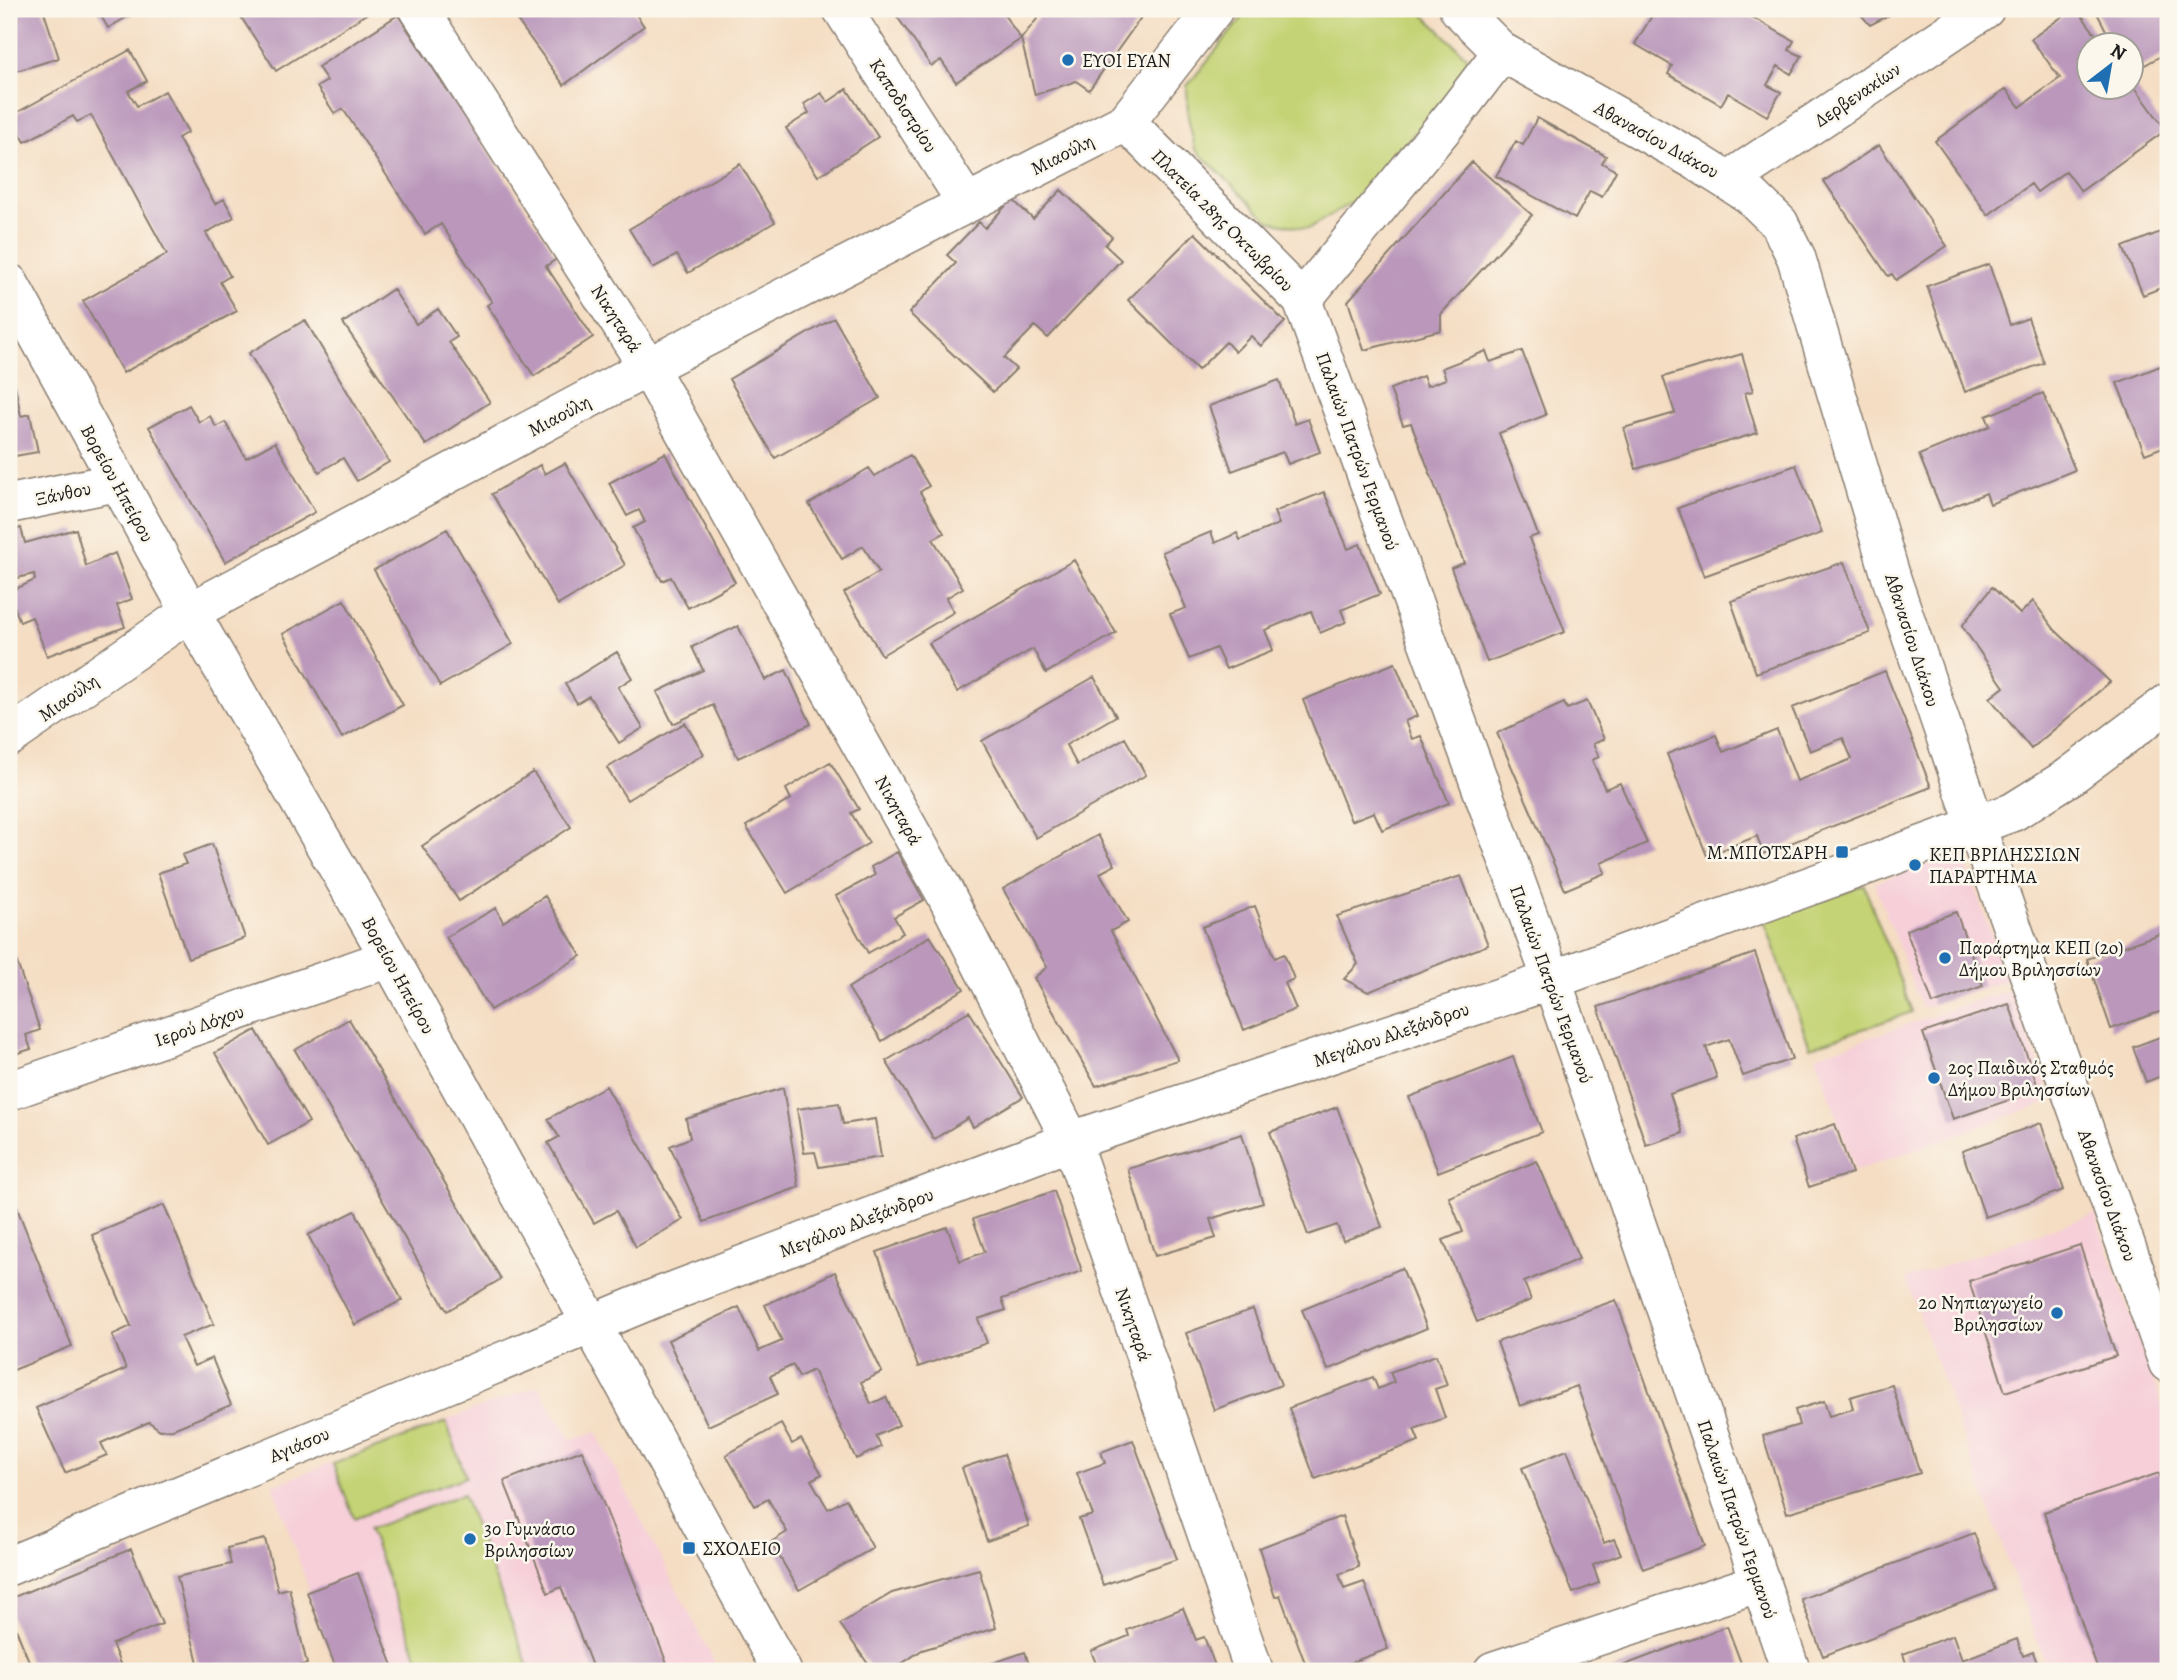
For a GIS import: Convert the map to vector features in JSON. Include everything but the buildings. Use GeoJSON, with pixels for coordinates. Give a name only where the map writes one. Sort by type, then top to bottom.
{"type":"FeatureCollection","features":[{"type":"Feature","properties":{"kind":"street","name":"Νικηταρά"},"geometry":{"type":"LineString","coordinates":[[419,9],[648,367],[945,893],[1071,1141],[1254,1671]]}},
{"type":"Feature","properties":{"kind":"street","name":"Καποδιστρίου"},"geometry":{"type":"LineString","coordinates":[[842,9],[966,202]]}},
{"type":"Feature","properties":{"kind":"street"},"geometry":{"type":"LineString","coordinates":[[1126,121],[1213,9]]}},
{"type":"Feature","properties":{"kind":"street"},"geometry":{"type":"LineString","coordinates":[[1459,9],[1502,51]]}},
{"type":"Feature","properties":{"kind":"street","name":"Δερβενακίων"},"geometry":{"type":"LineString","coordinates":[[1729,180],[1985,9]]}},
{"type":"Feature","properties":{"kind":"street","name":"Πλατεία 28ης Οκτωβρίου"},"geometry":{"type":"LineString","coordinates":[[1126,121],[1302,300],[1457,111],[1502,51]]}},
{"type":"Feature","properties":{"kind":"street","name":"Αθανασίου Διάκου"},"geometry":{"type":"LineString","coordinates":[[1502,51],[1729,180],[1779,223],[1796,257],[1892,580],[1976,826],[2168,1363]]}},
{"type":"Feature","properties":{"kind":"street","name":"Μιαούλη"},"geometry":{"type":"LineString","coordinates":[[9,737],[190,612],[648,367],[1126,121]]}},
{"type":"Feature","properties":{"kind":"street","name":"Βορείου Ηπείρου"},"geometry":{"type":"LineString","coordinates":[[9,283],[190,612],[390,958],[782,1671]]}},
{"type":"Feature","properties":{"kind":"street","name":"Παλαιών Πατρών Γερμανού"},"geometry":{"type":"LineString","coordinates":[[1302,300],[1552,980],[1791,1671]]}},
{"type":"Feature","properties":{"kind":"street","name":"Ξάνθου"},"geometry":{"type":"LineString","coordinates":[[9,504],[118,482]]}},
{"type":"Feature","properties":{"kind":"street","name":"Μεγάλου Αλεξάνδρου"},"geometry":{"type":"LineString","coordinates":[[590,1322],[1071,1141],[1552,980],[1976,826],[2029,803],[2168,703]]}},
{"type":"Feature","properties":{"kind":"street","name":"Ιερού Λόχου"},"geometry":{"type":"LineString","coordinates":[[9,1091],[390,958]]}},
{"type":"Feature","properties":{"kind":"street","name":"Αγιάσου"},"geometry":{"type":"LineString","coordinates":[[9,1566],[590,1322]]}},
{"type":"Feature","properties":{"kind":"street"},"geometry":{"type":"LineString","coordinates":[[1493,1671],[1761,1582]]}},
{"type":"Feature","properties":{"kind":"shaded area"},"geometry":{"type":"Polygon","coordinates":[[[1962,852],[2007,980],[1922,1008],[1874,883],[1962,852]]]}},
{"type":"Feature","properties":{"kind":"shaded area","name":"2ος Παιδικός Σταθμός Δήμου Βριλησσίων"},"geometry":{"type":"Polygon","coordinates":[[[2011,989],[2052,1101],[1855,1171],[1816,1056],[2011,989]]]}},
{"type":"Feature","properties":{"kind":"shaded area"},"geometry":{"type":"Polygon","coordinates":[[[2095,1214],[2168,1422],[2168,1671],[2048,1671],[1906,1279],[2095,1214]]]}},
{"type":"Feature","properties":{"kind":"shaded area","name":"3ο Γυμνάσιο Βριλησσίων"},"geometry":{"type":"Polygon","coordinates":[[[538,1386],[571,1440],[596,1432],[719,1671],[337,1671],[273,1485],[538,1386]]]}},
{"type":"Feature","properties":{"kind":"green space"},"geometry":{"type":"Polygon","coordinates":[[[1249,9],[1418,9],[1468,58],[1469,66],[1459,81],[1360,197],[1308,229],[1269,221],[1195,149],[1188,117],[1187,86],[1249,9]]]}},
{"type":"Feature","properties":{"kind":"green space"},"geometry":{"type":"Polygon","coordinates":[[[1864,885],[1912,1012],[1810,1047],[1764,920],[1864,885]]]}},
{"type":"Feature","properties":{"kind":"green space"},"geometry":{"type":"Polygon","coordinates":[[[446,1422],[466,1477],[354,1518],[333,1464],[446,1422]]]}},
{"type":"Feature","properties":{"kind":"green space"},"geometry":{"type":"Polygon","coordinates":[[[463,1494],[530,1671],[423,1671],[369,1529],[463,1494]]]}},
{"type":"Feature","properties":{"kind":"place","name":"ΕΥΟΙ ΕΥΑΝ"},"geometry":{"type":"Point","coordinates":[1068,60]}},
{"type":"Feature","properties":{"kind":"place","name":"Μ.ΜΠΟΤΣΑΡΗ"},"geometry":{"type":"Point","coordinates":[1842,852]}},
{"type":"Feature","properties":{"kind":"place","name":"ΚΕΠ ΒΡΙΛΗΣΣΙΩΝ ΠΑΡΑΡΤΗΜΑ"},"geometry":{"type":"Point","coordinates":[1915,865]}},
{"type":"Feature","properties":{"kind":"place","name":"Παράρτημα ΚΕΠ (2o) Δήμου Βριλησσίων"},"geometry":{"type":"Point","coordinates":[1945,958]}},
{"type":"Feature","properties":{"kind":"place","name":"2ος Παιδικός Σταθμός Δήμου Βριλησσίων"},"geometry":{"type":"Point","coordinates":[1934,1078]}},
{"type":"Feature","properties":{"kind":"place","name":"2ο Νηπιαγωγείο Βριλησσίων"},"geometry":{"type":"Point","coordinates":[2057,1313]}},
{"type":"Feature","properties":{"kind":"place","name":"3ο Γυμνάσιο Βριλησσίων"},"geometry":{"type":"Point","coordinates":[470,1539]}},
{"type":"Feature","properties":{"kind":"place","name":"ΣΧΟΛΕΙΟ"},"geometry":{"type":"Point","coordinates":[689,1548]}}]}
